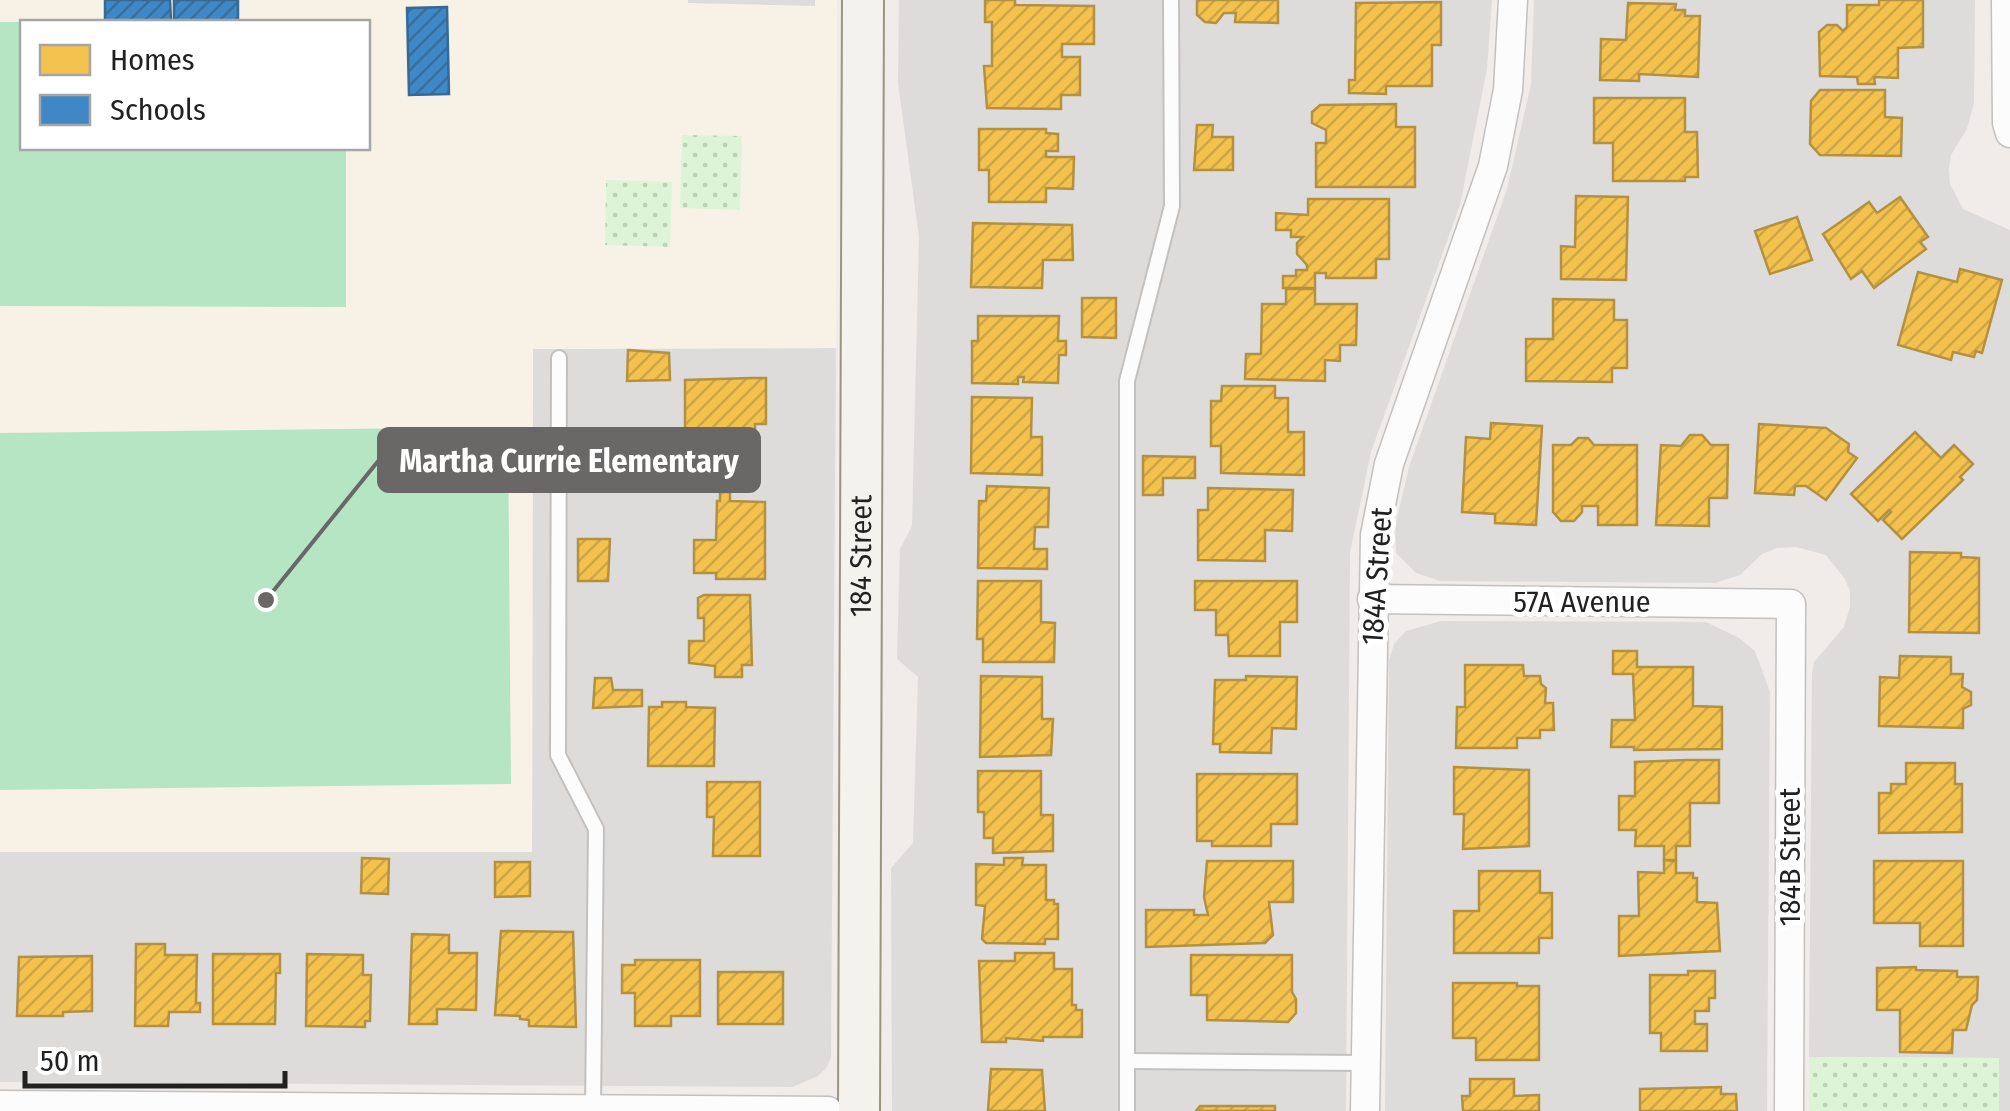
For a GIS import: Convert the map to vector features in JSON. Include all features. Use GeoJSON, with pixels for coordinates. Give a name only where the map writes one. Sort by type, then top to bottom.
{"type":"FeatureCollection","features":[{"type":"Feature","properties":{"kind":"main road","name":"184 Street"},"geometry":{"type":"LineString","coordinates":[[859,1111],[863,0]]}},
{"type":"Feature","properties":{"kind":"street","name":"184A Street"},"geometry":{"type":"LineString","coordinates":[[1365,1111],[1375,535],[1389,464],[1494,166],[1508,90],[1512,0]]}},
{"type":"Feature","properties":{"kind":"street"},"geometry":{"type":"LineString","coordinates":[[2006,0],[2010,133]]}},
{"type":"Feature","properties":{"kind":"street","name":"57A Avenue"},"geometry":{"type":"LineString","coordinates":[[1372,599],[1790,604]]}},
{"type":"Feature","properties":{"kind":"street","name":"184B Street"},"geometry":{"type":"LineString","coordinates":[[1789,1111],[1790,604]]}},
{"type":"Feature","properties":{"kind":"street"},"geometry":{"type":"LineString","coordinates":[[0,1104],[828,1111]]}},
{"type":"Feature","properties":{"kind":"lane"},"geometry":{"type":"LineString","coordinates":[[1127,1111],[1127,380],[1172,206],[1170,0]]}},
{"type":"Feature","properties":{"kind":"lane"},"geometry":{"type":"LineString","coordinates":[[560,358],[558,755],[596,828],[593,1109]]}},
{"type":"Feature","properties":{"kind":"lane"},"geometry":{"type":"LineString","coordinates":[[1128,1060],[1365,1063]]}},
{"type":"Feature","properties":{"kind":"shaded area"},"geometry":{"type":"Polygon","coordinates":[[[0,0],[837,0],[836,348],[533,349],[532,852],[0,852],[0,0]]]}},
{"type":"Feature","properties":{"kind":"shaded area"},"geometry":{"type":"Polygon","coordinates":[[[815,0],[815,6],[688,3],[815,0]]]}},
{"type":"Feature","properties":{"kind":"shaded area"},"geometry":{"type":"Polygon","coordinates":[[[899,0],[1492,0],[1487,69],[1460,205],[1371,452],[1350,553],[1346,1111],[892,1111],[891,868],[913,843],[918,677],[897,659],[900,549],[912,526],[919,237],[898,83],[899,0]]]}},
{"type":"Feature","properties":{"kind":"shaded area"},"geometry":{"type":"Polygon","coordinates":[[[1534,0],[1975,0],[1974,103],[1967,129],[1951,155],[1949,169],[1950,184],[1963,209],[2010,230],[2010,1111],[1999,1111],[1998,1058],[1809,1057],[1812,672],[1814,662],[1844,627],[1850,607],[1845,579],[1826,555],[1796,547],[1777,548],[1762,554],[1740,575],[1715,583],[1440,581],[1416,573],[1396,553],[1395,527],[1409,467],[1507,189],[1531,84],[1534,0]]]}},
{"type":"Feature","properties":{"kind":"shaded area"},"geometry":{"type":"Polygon","coordinates":[[[836,348],[831,1057],[818,1076],[792,1087],[0,1082],[0,852],[532,851],[533,349],[836,348]]]}},
{"type":"Feature","properties":{"kind":"shaded area"},"geometry":{"type":"Polygon","coordinates":[[[1441,621],[1706,622],[1739,638],[1755,651],[1770,692],[1767,1111],[1385,1111],[1389,660],[1394,644],[1406,631],[1441,621]]]}},
{"type":"Feature","properties":{"kind":"green space"},"geometry":{"type":"Polygon","coordinates":[[[0,22],[20,22],[20,150],[346,150],[346,307],[0,306],[0,22]]]}},
{"type":"Feature","properties":{"kind":"green space"},"geometry":{"type":"Polygon","coordinates":[[[682,135],[742,136],[740,210],[680,208],[682,135]]]}},
{"type":"Feature","properties":{"kind":"green space"},"geometry":{"type":"Polygon","coordinates":[[[606,180],[672,182],[670,247],[605,245],[606,180]]]}},
{"type":"Feature","properties":{"kind":"green space"},"geometry":{"type":"Polygon","coordinates":[[[508,427],[511,784],[0,790],[0,433],[508,427]]]}},
{"type":"Feature","properties":{"kind":"green space"},"geometry":{"type":"Polygon","coordinates":[[[1809,1057],[1999,1058],[1999,1111],[1809,1111],[1809,1057]]]}},
{"type":"Feature","properties":{"kind":"building: Homes"},"geometry":{"type":"Polygon","coordinates":[[[985,0],[1015,0],[1015,5],[1094,6],[1094,44],[1062,44],[1062,57],[1080,57],[1080,95],[1061,95],[1061,109],[987,108],[984,66],[992,66],[992,22],[985,22],[985,0]]]}},
{"type":"Feature","properties":{"kind":"building: Homes"},"geometry":{"type":"Polygon","coordinates":[[[1197,0],[1278,0],[1278,23],[1235,22],[1236,13],[1224,13],[1216,23],[1205,22],[1197,15],[1197,0]]]}},
{"type":"Feature","properties":{"kind":"building: Homes"},"geometry":{"type":"Polygon","coordinates":[[[1879,0],[1923,0],[1923,47],[1898,48],[1898,78],[1874,77],[1875,84],[1858,84],[1857,77],[1820,76],[1819,32],[1827,25],[1837,25],[1843,31],[1847,27],[1847,5],[1879,5],[1879,0]]]}},
{"type":"Feature","properties":{"kind":"building: Homes"},"geometry":{"type":"Polygon","coordinates":[[[1441,2],[1441,45],[1432,45],[1432,86],[1386,86],[1386,94],[1349,93],[1349,80],[1355,80],[1356,3],[1441,2]]]}},
{"type":"Feature","properties":{"kind":"building: Homes"},"geometry":{"type":"Polygon","coordinates":[[[1628,3],[1676,4],[1675,10],[1685,10],[1685,16],[1700,16],[1698,77],[1639,74],[1639,81],[1600,80],[1601,39],[1626,40],[1628,3]]]}},
{"type":"Feature","properties":{"kind":"building: Homes"},"geometry":{"type":"Polygon","coordinates":[[[1820,90],[1885,90],[1885,117],[1902,118],[1901,156],[1820,155],[1810,144],[1811,101],[1820,90]]]}},
{"type":"Feature","properties":{"kind":"building: Homes"},"geometry":{"type":"Polygon","coordinates":[[[1594,98],[1685,98],[1685,132],[1697,132],[1698,177],[1685,177],[1685,181],[1613,181],[1613,143],[1594,143],[1594,98]]]}},
{"type":"Feature","properties":{"kind":"building: Homes"},"geometry":{"type":"Polygon","coordinates":[[[1396,104],[1396,127],[1415,127],[1415,187],[1316,187],[1316,143],[1326,143],[1326,130],[1312,123],[1312,112],[1320,105],[1396,104]]]}},
{"type":"Feature","properties":{"kind":"building: Homes"},"geometry":{"type":"Polygon","coordinates":[[[1197,125],[1213,125],[1212,137],[1233,137],[1233,170],[1194,170],[1197,125]]]}},
{"type":"Feature","properties":{"kind":"building: Homes"},"geometry":{"type":"Polygon","coordinates":[[[979,129],[1046,129],[1046,133],[1058,134],[1058,151],[1046,151],[1046,157],[1074,157],[1073,189],[1046,188],[1046,202],[989,202],[989,170],[979,170],[979,129]]]}},
{"type":"Feature","properties":{"kind":"building: Homes"},"geometry":{"type":"Polygon","coordinates":[[[1576,196],[1628,197],[1626,280],[1561,279],[1561,246],[1575,247],[1576,196]]]}},
{"type":"Feature","properties":{"kind":"building: Homes"},"geometry":{"type":"Polygon","coordinates":[[[1900,197],[1928,237],[1920,242],[1926,249],[1874,288],[1862,271],[1851,279],[1823,234],[1869,202],[1877,213],[1900,197]]]}},
{"type":"Feature","properties":{"kind":"building: Homes"},"geometry":{"type":"Polygon","coordinates":[[[1308,199],[1389,199],[1389,259],[1376,259],[1376,278],[1326,278],[1326,273],[1315,273],[1315,288],[1283,288],[1283,276],[1296,276],[1296,270],[1307,270],[1307,265],[1297,254],[1297,243],[1303,237],[1291,237],[1291,230],[1276,230],[1276,213],[1308,215],[1308,199]]]}},
{"type":"Feature","properties":{"kind":"building: Homes"},"geometry":{"type":"Polygon","coordinates":[[[1797,217],[1812,260],[1770,274],[1755,231],[1797,217]]]}},
{"type":"Feature","properties":{"kind":"building: Homes"},"geometry":{"type":"Polygon","coordinates":[[[973,223],[1072,225],[1073,260],[1043,260],[1042,288],[971,287],[973,223]]]}},
{"type":"Feature","properties":{"kind":"building: Homes"},"geometry":{"type":"Polygon","coordinates":[[[1960,269],[2002,280],[1982,353],[1976,351],[1974,357],[1953,352],[1951,360],[1898,345],[1918,272],[1957,282],[1960,269]]]}},
{"type":"Feature","properties":{"kind":"building: Homes"},"geometry":{"type":"Polygon","coordinates":[[[1286,289],[1315,289],[1315,304],[1357,304],[1356,345],[1340,345],[1340,361],[1325,360],[1325,381],[1245,379],[1246,354],[1261,354],[1262,304],[1286,304],[1286,289]]]}},
{"type":"Feature","properties":{"kind":"building: Homes"},"geometry":{"type":"Polygon","coordinates":[[[1082,298],[1116,298],[1116,338],[1082,337],[1082,298]]]}},
{"type":"Feature","properties":{"kind":"building: Homes"},"geometry":{"type":"Polygon","coordinates":[[[1553,299],[1614,300],[1614,320],[1627,320],[1627,368],[1612,368],[1612,382],[1526,381],[1526,339],[1553,339],[1553,299]]]}},
{"type":"Feature","properties":{"kind":"building: Homes"},"geometry":{"type":"Polygon","coordinates":[[[978,316],[1059,316],[1058,341],[1066,341],[1066,355],[1059,355],[1058,383],[1023,382],[1024,377],[1018,377],[1018,384],[972,383],[972,341],[978,341],[978,316]]]}},
{"type":"Feature","properties":{"kind":"building: Homes"},"geometry":{"type":"Polygon","coordinates":[[[628,350],[669,353],[670,380],[627,381],[628,350]]]}},
{"type":"Feature","properties":{"kind":"building: Homes"},"geometry":{"type":"Polygon","coordinates":[[[766,378],[766,424],[755,424],[755,461],[673,460],[673,431],[685,431],[685,380],[766,378]]]}},
{"type":"Feature","properties":{"kind":"building: Homes"},"geometry":{"type":"Polygon","coordinates":[[[1222,386],[1275,386],[1275,398],[1288,398],[1288,432],[1304,432],[1304,475],[1221,473],[1221,446],[1211,446],[1211,401],[1221,401],[1222,386]]]}},
{"type":"Feature","properties":{"kind":"building: Homes"},"geometry":{"type":"Polygon","coordinates":[[[972,397],[1032,398],[1031,437],[1042,437],[1042,475],[971,473],[972,397]]]}},
{"type":"Feature","properties":{"kind":"building: Homes"},"geometry":{"type":"Polygon","coordinates":[[[1491,423],[1542,426],[1536,525],[1495,523],[1495,514],[1462,512],[1466,437],[1490,439],[1491,423]]]}},
{"type":"Feature","properties":{"kind":"building: Homes"},"geometry":{"type":"Polygon","coordinates":[[[1759,424],[1826,428],[1849,444],[1848,452],[1857,458],[1826,500],[1806,486],[1795,486],[1794,495],[1755,493],[1759,424]]]}},
{"type":"Feature","properties":{"kind":"building: Homes"},"geometry":{"type":"Polygon","coordinates":[[[1915,432],[1941,458],[1954,445],[1973,464],[1960,477],[1963,480],[1902,539],[1883,520],[1889,510],[1878,521],[1851,494],[1915,432]]]}},
{"type":"Feature","properties":{"kind":"building: Homes"},"geometry":{"type":"Polygon","coordinates":[[[1690,435],[1702,435],[1711,445],[1728,445],[1727,498],[1709,498],[1709,526],[1656,525],[1661,445],[1681,446],[1690,435]]]}},
{"type":"Feature","properties":{"kind":"building: Homes"},"geometry":{"type":"Polygon","coordinates":[[[1578,438],[1588,438],[1594,445],[1637,445],[1637,525],[1598,525],[1598,506],[1582,506],[1574,521],[1561,521],[1553,512],[1553,445],[1571,445],[1578,438]]]}},
{"type":"Feature","properties":{"kind":"building: Homes"},"geometry":{"type":"Polygon","coordinates":[[[1143,456],[1195,457],[1195,478],[1163,478],[1163,495],[1143,495],[1143,456]]]}},
{"type":"Feature","properties":{"kind":"building: Homes"},"geometry":{"type":"Polygon","coordinates":[[[987,486],[1049,488],[1048,527],[1035,527],[1034,549],[1047,549],[1047,569],[978,568],[979,501],[986,501],[987,486]]]}},
{"type":"Feature","properties":{"kind":"building: Homes"},"geometry":{"type":"Polygon","coordinates":[[[1208,488],[1293,490],[1292,531],[1265,530],[1265,561],[1198,560],[1198,510],[1208,510],[1208,488]]]}},
{"type":"Feature","properties":{"kind":"building: Homes"},"geometry":{"type":"Polygon","coordinates":[[[720,492],[730,492],[730,501],[765,502],[765,579],[716,579],[716,573],[694,573],[694,540],[716,540],[720,492]]]}},
{"type":"Feature","properties":{"kind":"building: Homes"},"geometry":{"type":"Polygon","coordinates":[[[578,539],[610,539],[608,581],[578,581],[578,539]]]}},
{"type":"Feature","properties":{"kind":"building: Homes"},"geometry":{"type":"Polygon","coordinates":[[[1910,552],[1961,553],[1961,557],[1979,558],[1979,633],[1909,632],[1910,552]]]}},
{"type":"Feature","properties":{"kind":"building: Homes"},"geometry":{"type":"Polygon","coordinates":[[[978,581],[1041,581],[1041,622],[1055,623],[1054,662],[983,662],[983,639],[977,639],[978,581]]]}},
{"type":"Feature","properties":{"kind":"building: Homes"},"geometry":{"type":"Polygon","coordinates":[[[1195,581],[1297,581],[1297,622],[1280,622],[1280,656],[1229,656],[1228,635],[1216,635],[1216,610],[1195,610],[1195,581]]]}},
{"type":"Feature","properties":{"kind":"building: Homes"},"geometry":{"type":"Polygon","coordinates":[[[750,595],[752,665],[742,665],[742,677],[715,677],[715,666],[689,663],[689,641],[704,641],[704,618],[698,618],[698,598],[750,595]]]}},
{"type":"Feature","properties":{"kind":"building: Homes"},"geometry":{"type":"Polygon","coordinates":[[[1613,651],[1637,651],[1637,667],[1693,667],[1693,706],[1722,707],[1722,749],[1611,747],[1612,720],[1635,720],[1633,674],[1613,674],[1613,651]]]}},
{"type":"Feature","properties":{"kind":"building: Homes"},"geometry":{"type":"Polygon","coordinates":[[[1900,656],[1951,657],[1951,674],[1963,674],[1962,687],[1971,692],[1971,705],[1963,709],[1963,728],[1879,726],[1880,677],[1899,678],[1900,656]]]}},
{"type":"Feature","properties":{"kind":"building: Homes"},"geometry":{"type":"Polygon","coordinates":[[[1465,665],[1523,665],[1524,676],[1540,676],[1546,688],[1545,703],[1553,703],[1554,730],[1540,730],[1540,738],[1517,738],[1517,748],[1456,748],[1457,707],[1465,707],[1465,665]]]}},
{"type":"Feature","properties":{"kind":"building: Homes"},"geometry":{"type":"Polygon","coordinates":[[[981,676],[1042,677],[1042,719],[1053,719],[1051,755],[980,757],[981,676]]]}},
{"type":"Feature","properties":{"kind":"building: Homes"},"geometry":{"type":"Polygon","coordinates":[[[1246,676],[1297,677],[1296,729],[1272,728],[1271,753],[1220,752],[1220,744],[1213,744],[1215,680],[1246,680],[1246,676]]]}},
{"type":"Feature","properties":{"kind":"building: Homes"},"geometry":{"type":"Polygon","coordinates":[[[595,678],[611,678],[613,690],[642,690],[642,706],[593,708],[595,678]]]}},
{"type":"Feature","properties":{"kind":"building: Homes"},"geometry":{"type":"Polygon","coordinates":[[[662,702],[715,708],[714,766],[648,766],[649,707],[662,707],[662,702]]]}},
{"type":"Feature","properties":{"kind":"building: Homes"},"geometry":{"type":"Polygon","coordinates":[[[1719,760],[1719,803],[1690,803],[1690,846],[1676,846],[1676,860],[1664,860],[1664,846],[1635,846],[1636,830],[1619,830],[1619,796],[1635,796],[1635,762],[1719,760]]]}},
{"type":"Feature","properties":{"kind":"building: Homes"},"geometry":{"type":"Polygon","coordinates":[[[1906,763],[1955,763],[1955,784],[1962,784],[1962,832],[1879,833],[1879,793],[1891,793],[1891,784],[1906,784],[1906,763]]]}},
{"type":"Feature","properties":{"kind":"building: Homes"},"geometry":{"type":"Polygon","coordinates":[[[1454,767],[1529,770],[1529,846],[1463,849],[1464,814],[1454,814],[1454,767]]]}},
{"type":"Feature","properties":{"kind":"building: Homes"},"geometry":{"type":"Polygon","coordinates":[[[978,771],[1041,771],[1041,815],[1053,815],[1053,851],[993,853],[993,838],[984,838],[984,812],[978,812],[978,771]]]}},
{"type":"Feature","properties":{"kind":"building: Homes"},"geometry":{"type":"Polygon","coordinates":[[[1197,774],[1297,774],[1297,824],[1271,824],[1271,846],[1212,846],[1212,841],[1197,841],[1197,774]]]}},
{"type":"Feature","properties":{"kind":"building: Homes"},"geometry":{"type":"Polygon","coordinates":[[[707,782],[760,782],[760,856],[713,856],[714,817],[707,817],[707,782]]]}},
{"type":"Feature","properties":{"kind":"building: Homes"},"geometry":{"type":"Polygon","coordinates":[[[362,858],[389,859],[388,894],[361,893],[362,858]]]}},
{"type":"Feature","properties":{"kind":"building: Homes"},"geometry":{"type":"Polygon","coordinates":[[[1004,858],[1023,858],[1022,865],[1046,865],[1046,900],[1058,904],[1058,939],[1045,939],[1045,944],[986,943],[982,939],[985,906],[976,905],[976,864],[1004,865],[1004,858]]]}},
{"type":"Feature","properties":{"kind":"building: Homes"},"geometry":{"type":"Polygon","coordinates":[[[1664,860],[1676,861],[1676,873],[1693,873],[1693,878],[1697,878],[1697,902],[1717,903],[1720,951],[1619,956],[1619,916],[1639,916],[1638,872],[1664,873],[1664,860]]]}},
{"type":"Feature","properties":{"kind":"building: Homes"},"geometry":{"type":"Polygon","coordinates":[[[1207,861],[1293,861],[1293,902],[1269,902],[1273,935],[1265,943],[1146,947],[1146,910],[1194,910],[1194,915],[1208,915],[1204,897],[1207,861]]]}},
{"type":"Feature","properties":{"kind":"building: Homes"},"geometry":{"type":"Polygon","coordinates":[[[1874,861],[1963,861],[1963,946],[1920,946],[1920,923],[1874,923],[1874,861]]]}},
{"type":"Feature","properties":{"kind":"building: Homes"},"geometry":{"type":"Polygon","coordinates":[[[495,862],[530,862],[530,896],[495,897],[495,862]]]}},
{"type":"Feature","properties":{"kind":"building: Homes"},"geometry":{"type":"Polygon","coordinates":[[[1479,871],[1540,871],[1540,893],[1552,893],[1552,938],[1539,938],[1539,953],[1454,953],[1454,911],[1479,911],[1479,871]]]}},
{"type":"Feature","properties":{"kind":"building: Homes"},"geometry":{"type":"Polygon","coordinates":[[[501,931],[573,932],[576,1027],[529,1026],[529,1020],[520,1016],[495,1015],[501,931]]]}},
{"type":"Feature","properties":{"kind":"building: Homes"},"geometry":{"type":"Polygon","coordinates":[[[412,934],[449,935],[449,953],[477,953],[476,1010],[437,1009],[437,1024],[409,1024],[412,934]]]}},
{"type":"Feature","properties":{"kind":"building: Homes"},"geometry":{"type":"Polygon","coordinates":[[[136,944],[165,944],[165,955],[197,955],[196,1003],[200,1003],[200,1012],[169,1012],[168,1026],[135,1026],[136,944]]]}},
{"type":"Feature","properties":{"kind":"building: Homes"},"geometry":{"type":"Polygon","coordinates":[[[1015,953],[1054,953],[1054,969],[1072,969],[1072,1005],[1082,1010],[1082,1037],[982,1042],[979,961],[1015,961],[1015,953]]]}},
{"type":"Feature","properties":{"kind":"building: Homes"},"geometry":{"type":"Polygon","coordinates":[[[213,954],[280,954],[275,1024],[213,1024],[213,954]]]}},
{"type":"Feature","properties":{"kind":"building: Homes"},"geometry":{"type":"Polygon","coordinates":[[[307,954],[363,955],[363,975],[371,975],[370,1021],[365,1021],[365,1027],[306,1026],[307,954]]]}},
{"type":"Feature","properties":{"kind":"building: Homes"},"geometry":{"type":"Polygon","coordinates":[[[1191,955],[1292,955],[1296,1013],[1288,1022],[1207,1020],[1207,995],[1191,995],[1191,955]]]}},
{"type":"Feature","properties":{"kind":"building: Homes"},"geometry":{"type":"Polygon","coordinates":[[[92,956],[92,1011],[63,1012],[63,1016],[17,1016],[19,957],[92,956]]]}},
{"type":"Feature","properties":{"kind":"building: Homes"},"geometry":{"type":"Polygon","coordinates":[[[635,960],[700,960],[700,1016],[671,1016],[671,1026],[635,1026],[635,993],[622,993],[622,965],[635,965],[635,960]]]}},
{"type":"Feature","properties":{"kind":"building: Homes"},"geometry":{"type":"Polygon","coordinates":[[[1877,968],[1957,971],[1957,977],[1978,977],[1977,1000],[1966,1030],[1953,1030],[1952,1053],[1900,1052],[1900,1010],[1877,1010],[1877,968]]]}},
{"type":"Feature","properties":{"kind":"building: Homes"},"geometry":{"type":"Polygon","coordinates":[[[1688,971],[1715,971],[1715,998],[1709,998],[1709,1011],[1695,1011],[1695,1024],[1707,1024],[1707,1051],[1661,1051],[1661,1033],[1650,1033],[1650,975],[1688,975],[1688,971]]]}},
{"type":"Feature","properties":{"kind":"building: Homes"},"geometry":{"type":"Polygon","coordinates":[[[718,972],[783,972],[783,1024],[718,1024],[718,972]]]}},
{"type":"Feature","properties":{"kind":"building: Homes"},"geometry":{"type":"Polygon","coordinates":[[[1453,983],[1539,986],[1539,1060],[1476,1060],[1476,1038],[1453,1038],[1453,983]]]}},
{"type":"Feature","properties":{"kind":"building: Homes"},"geometry":{"type":"Polygon","coordinates":[[[991,1069],[1042,1070],[1045,1111],[988,1111],[991,1069]]]}},
{"type":"Feature","properties":{"kind":"building: Homes"},"geometry":{"type":"Polygon","coordinates":[[[1470,1079],[1514,1079],[1514,1096],[1539,1095],[1539,1111],[1463,1111],[1462,1096],[1470,1096],[1470,1079]]]}},
{"type":"Feature","properties":{"kind":"building: Homes"},"geometry":{"type":"Polygon","coordinates":[[[1721,1087],[1721,1094],[1736,1094],[1737,1111],[1640,1111],[1640,1089],[1721,1087]]]}},
{"type":"Feature","properties":{"kind":"building: Homes"},"geometry":{"type":"Polygon","coordinates":[[[1200,1106],[1275,1106],[1275,1111],[1196,1111],[1200,1106]]]}},
{"type":"Feature","properties":{"kind":"building: Schools"},"geometry":{"type":"Polygon","coordinates":[[[105,0],[170,0],[171,20],[105,20],[105,0]]]}},
{"type":"Feature","properties":{"kind":"building: Schools"},"geometry":{"type":"Polygon","coordinates":[[[174,0],[238,0],[238,20],[174,20],[174,0]]]}},
{"type":"Feature","properties":{"kind":"building: Schools"},"geometry":{"type":"Polygon","coordinates":[[[447,7],[449,94],[409,95],[407,8],[447,7]]]}},
{"type":"Feature","properties":{"kind":"place","name":"Martha Currie Elementary"},"geometry":{"type":"Point","coordinates":[266,600]}}]}
